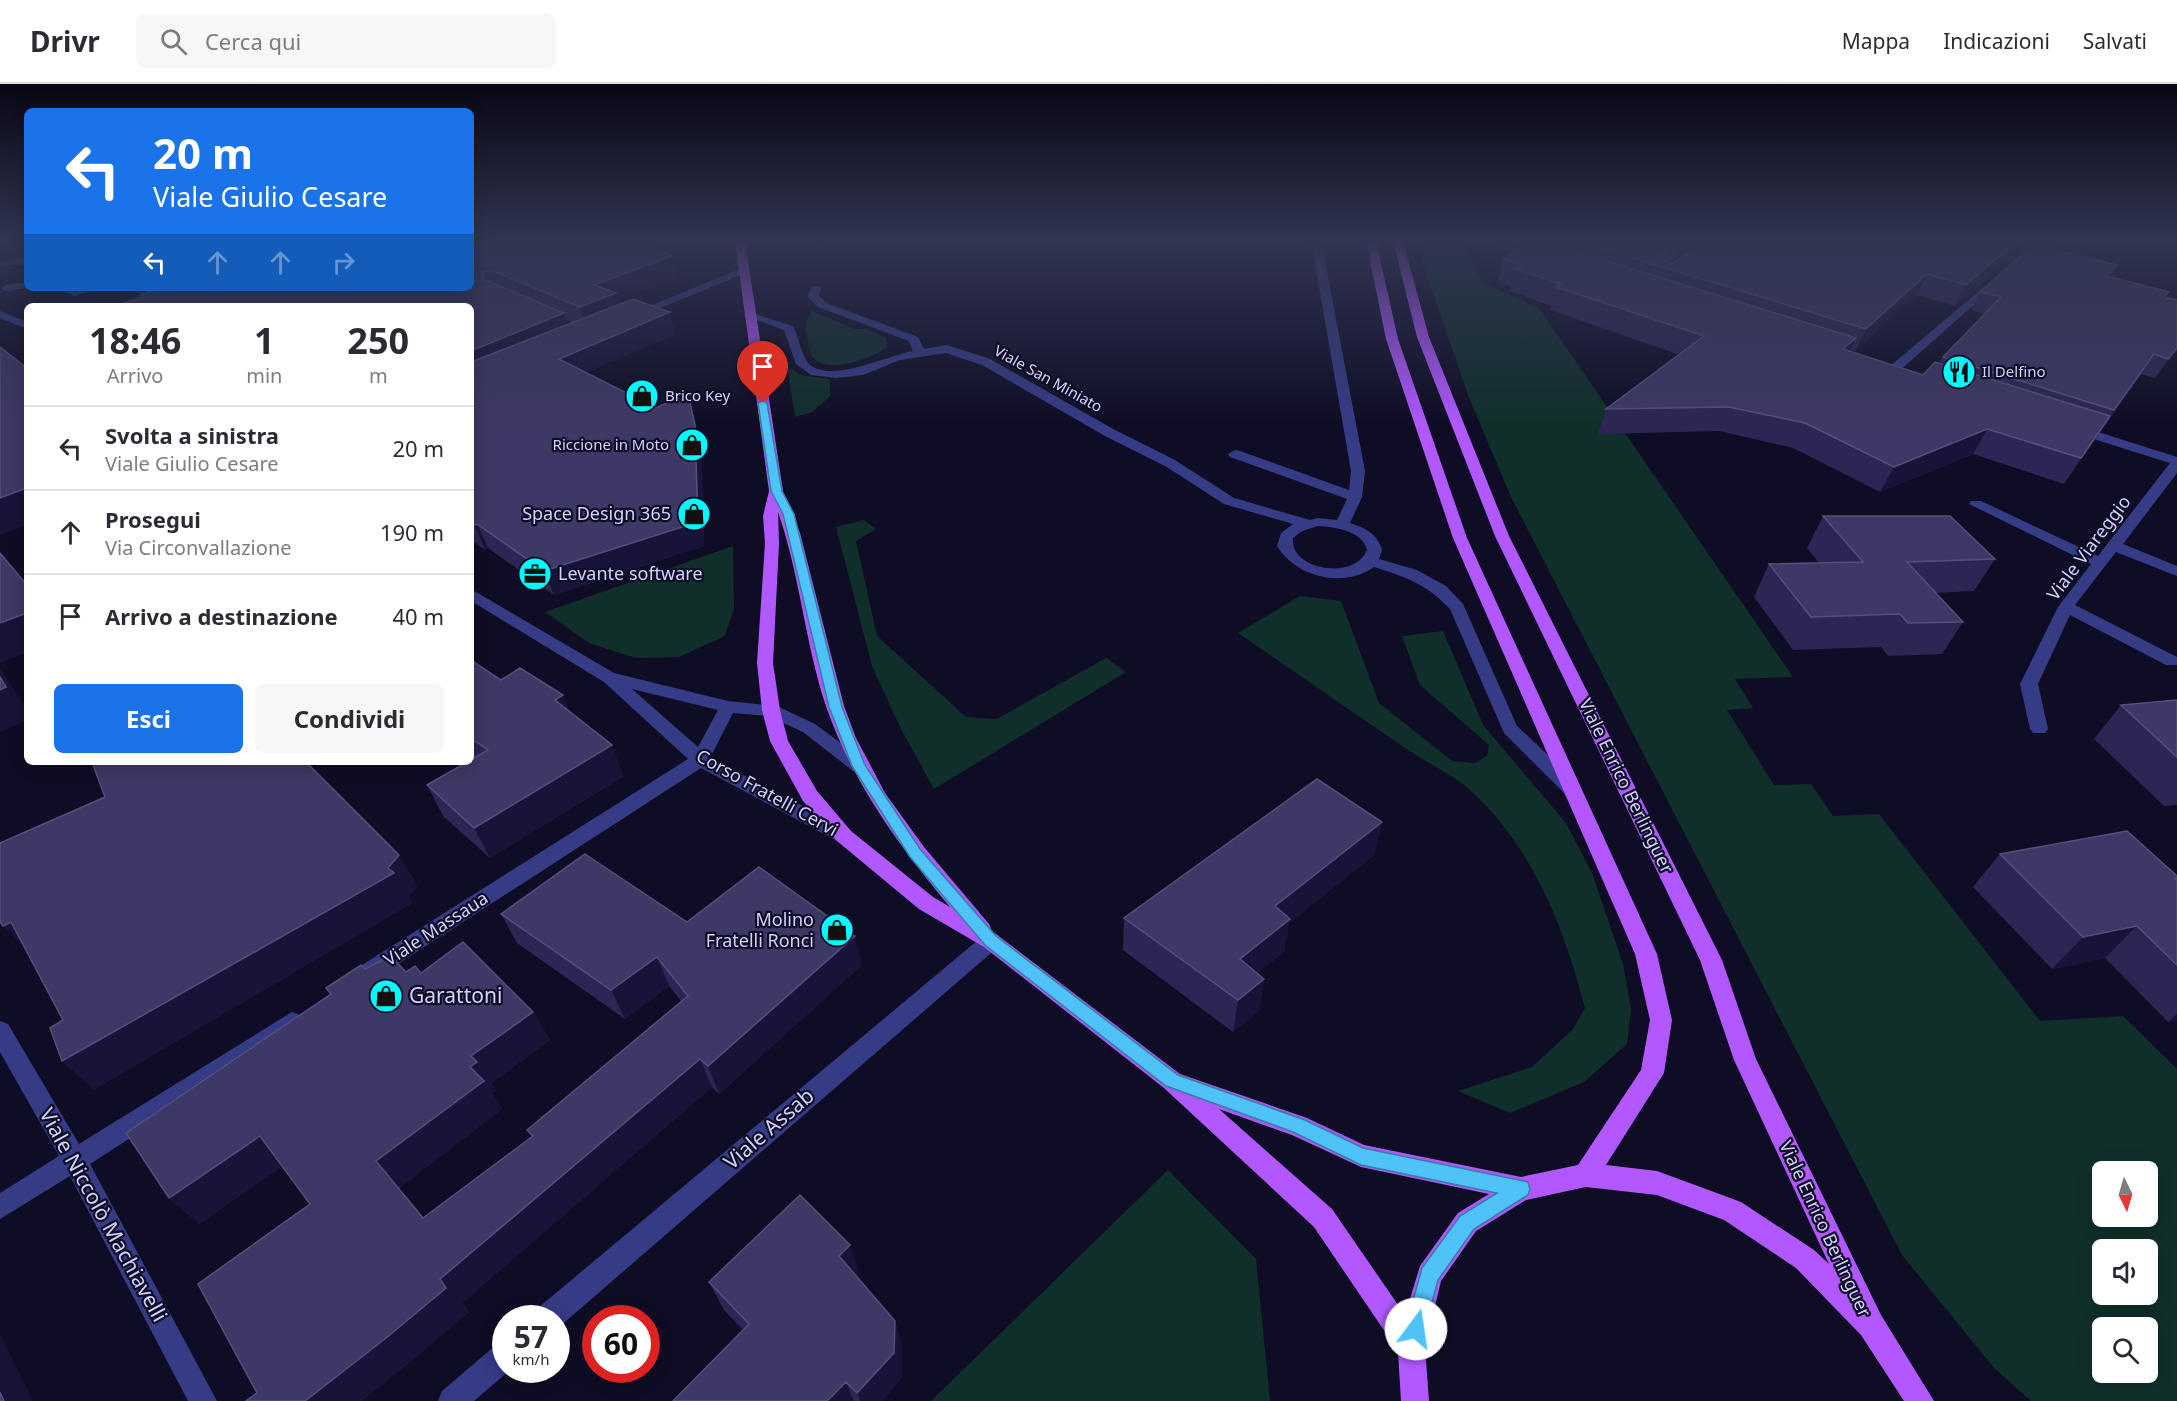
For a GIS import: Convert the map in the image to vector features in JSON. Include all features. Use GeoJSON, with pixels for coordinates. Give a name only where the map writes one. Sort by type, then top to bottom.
{"type":"FeatureCollection","features":[{"type":"Feature","properties":{"kind":"main road"},"geometry":{"type":"LineString","coordinates":[[748,302],[776,491],[789,514],[835,707],[859,766],[915,853],[991,941]]}},
{"type":"Feature","properties":{"kind":"main road"},"geometry":{"type":"LineString","coordinates":[[1384,302],[1392,339],[1460,538],[1646,954],[1661,1020],[1652,1073],[1586,1175]]}},
{"type":"Feature","properties":{"kind":"main road","name":"Viale Enrico Berlinguer"},"geometry":{"type":"LineString","coordinates":[[1414,302],[1423,337],[1503,536],[1711,960],[1745,1060],[1871,1325]]}},
{"type":"Feature","properties":{"kind":"main road"},"geometry":{"type":"LineString","coordinates":[[776,491],[770,516],[772,543],[765,663],[771,710],[779,741],[810,796],[844,836],[926,903],[991,941],[1172,1081],[1323,1218],[1411,1347]]}},
{"type":"Feature","properties":{"kind":"main road"},"geometry":{"type":"LineString","coordinates":[[1172,1081],[1299,1126],[1361,1156],[1521,1189]]}},
{"type":"Feature","properties":{"kind":"main road"},"geometry":{"type":"LineString","coordinates":[[1415,1401],[1411,1347],[1429,1275],[1467,1222],[1521,1189],[1586,1175],[1657,1183],[1732,1211],[1805,1259],[1871,1325],[1920,1401]]}},
{"type":"Feature","properties":{"kind":"street"},"geometry":{"type":"LineString","coordinates":[[617,322],[665,302]]}},
{"type":"Feature","properties":{"kind":"street"},"geometry":{"type":"LineString","coordinates":[[820,302],[914,339],[919,352]]}},
{"type":"Feature","properties":{"kind":"street"},"geometry":{"type":"LineString","coordinates":[[1327,302],[1358,471],[1355,497],[1342,524]]}},
{"type":"Feature","properties":{"kind":"street"},"geometry":{"type":"LineString","coordinates":[[1894,370],[1970,302]]}},
{"type":"Feature","properties":{"kind":"street"},"geometry":{"type":"LineString","coordinates":[[0,314],[24,325]]}},
{"type":"Feature","properties":{"kind":"street","name":"Viale San Miniato"},"geometry":{"type":"LineString","coordinates":[[749,315],[789,328],[802,364],[811,371],[836,374],[863,371],[897,357],[947,349],[986,362],[1110,433],[1170,463],[1228,501],[1306,523]]}},
{"type":"Feature","properties":{"kind":"street"},"geometry":{"type":"LineString","coordinates":[[2064,425],[2177,463]]}},
{"type":"Feature","properties":{"kind":"street"},"geometry":{"type":"LineString","coordinates":[[1235,454],[1355,497]]}},
{"type":"Feature","properties":{"kind":"street","name":"Viale Viareggio"},"geometry":{"type":"LineString","coordinates":[[2039,729],[2029,684],[2066,608],[2177,463]]}},
{"type":"Feature","properties":{"kind":"street"},"geometry":{"type":"LineString","coordinates":[[1976,504],[2101,563]]}},
{"type":"Feature","properties":{"kind":"street"},"geometry":{"type":"LineString","coordinates":[[1306,523],[1342,524],[1366,536],[1372,544],[1374,552],[1371,561],[1363,568],[1350,572],[1328,573],[1305,568],[1286,553],[1285,537],[1290,531],[1306,523]]}},
{"type":"Feature","properties":{"kind":"street"},"geometry":{"type":"LineString","coordinates":[[2114,546],[2177,571]]}},
{"type":"Feature","properties":{"kind":"street"},"geometry":{"type":"LineString","coordinates":[[1371,561],[1412,573],[1440,588],[1458,607],[1510,729],[1573,790]]}},
{"type":"Feature","properties":{"kind":"street","name":"Corso Fratelli Cervi"},"geometry":{"type":"LineString","coordinates":[[474,596],[610,678],[700,760],[844,836]]}},
{"type":"Feature","properties":{"kind":"street"},"geometry":{"type":"LineString","coordinates":[[2066,608],[2172,661]]}},
{"type":"Feature","properties":{"kind":"street","name":"Corso Fratelli Cervi"},"geometry":{"type":"LineString","coordinates":[[610,678],[728,707],[771,710],[809,728],[859,766]]}},
{"type":"Feature","properties":{"kind":"street","name":"Viale Massaua"},"geometry":{"type":"LineString","coordinates":[[357,980],[700,760],[728,707]]}},
{"type":"Feature","properties":{"kind":"street","name":"Viale Assab"},"geometry":{"type":"LineString","coordinates":[[563,1305],[991,941]]}},
{"type":"Feature","properties":{"kind":"street"},"geometry":{"type":"LineString","coordinates":[[0,1208],[307,1012]]}},
{"type":"Feature","properties":{"kind":"street","name":"Viale Niccolò Machiavelli"},"geometry":{"type":"LineString","coordinates":[[0,1031],[75,1160],[203,1401]]}},
{"type":"Feature","properties":{"kind":"street"},"geometry":{"type":"LineString","coordinates":[[452,1401],[492,1367]]}},
{"type":"Feature","properties":{"kind":"green space"},"geometry":{"type":"Polygon","coordinates":[[[1436,302],[1527,302],[1539,308],[1793,677],[1735,679],[1753,708],[1727,710],[1774,785],[1811,784],[1833,816],[1879,814],[2040,1021],[2123,1016],[2177,1069],[2177,1401],[2031,1401],[1995,1369],[1902,1255],[1511,497],[1468,395],[1436,302]]]}},
{"type":"Feature","properties":{"kind":"green space"},"geometry":{"type":"Polygon","coordinates":[[[812,311],[854,329],[867,329],[886,338],[887,346],[872,356],[850,363],[828,365],[819,362],[811,354],[805,325],[812,311]]]}},
{"type":"Feature","properties":{"kind":"green space"},"geometry":{"type":"Polygon","coordinates":[[[787,366],[801,375],[830,379],[830,396],[812,412],[795,417],[787,366]]]}},
{"type":"Feature","properties":{"kind":"green space"},"geometry":{"type":"Polygon","coordinates":[[[864,520],[876,529],[856,541],[877,636],[966,717],[997,719],[1106,658],[1126,672],[934,789],[901,729],[872,666],[836,527],[864,520]]]}},
{"type":"Feature","properties":{"kind":"green space"},"geometry":{"type":"Polygon","coordinates":[[[733,546],[734,608],[725,636],[679,657],[636,658],[589,643],[545,612],[733,546]]]}},
{"type":"Feature","properties":{"kind":"green space"},"geometry":{"type":"Polygon","coordinates":[[[1300,596],[1341,601],[1379,703],[1452,761],[1475,763],[1487,756],[1489,745],[1420,685],[1402,636],[1443,631],[1483,725],[1566,823],[1592,873],[1623,964],[1631,1009],[1627,1044],[1584,1082],[1510,1113],[1458,1091],[1532,1067],[1573,1029],[1585,1008],[1577,978],[1556,918],[1528,862],[1511,836],[1469,789],[1408,750],[1238,633],[1300,596]]]}},
{"type":"Feature","properties":{"kind":"green space"},"geometry":{"type":"Polygon","coordinates":[[[1168,1170],[1256,1259],[1270,1401],[931,1401],[1168,1170]]]}},
{"type":"Feature","properties":{"kind":"building"},"geometry":{"type":"Polygon","coordinates":[[[539,302],[564,313],[474,350],[474,303],[125,303],[539,302]]]}},
{"type":"Feature","properties":{"kind":"building"},"geometry":{"type":"Polygon","coordinates":[[[569,302],[592,302],[580,307],[569,302]]]}},
{"type":"Feature","properties":{"kind":"building"},"geometry":{"type":"Polygon","coordinates":[[[624,302],[643,302],[670,312],[559,359],[656,408],[688,393],[695,426],[698,522],[544,571],[477,524],[474,524],[474,361],[624,302]]]}},
{"type":"Feature","properties":{"kind":"building"},"geometry":{"type":"Polygon","coordinates":[[[1603,302],[1741,302],[1856,338],[1843,349],[1923,375],[1935,362],[2110,416],[2081,458],[1987,429],[1894,467],[1805,423],[1729,407],[1606,409],[1704,336],[1603,302]]]}},
{"type":"Feature","properties":{"kind":"building"},"geometry":{"type":"Polygon","coordinates":[[[1779,302],[1895,302],[1866,329],[1779,302]]]}},
{"type":"Feature","properties":{"kind":"building"},"geometry":{"type":"Polygon","coordinates":[[[1996,302],[2177,302],[2177,348],[2168,359],[2154,354],[2114,410],[1943,357],[1996,302]]]}},
{"type":"Feature","properties":{"kind":"building"},"geometry":{"type":"Polygon","coordinates":[[[0,347],[24,366],[24,489],[0,498],[0,347]]]}},
{"type":"Feature","properties":{"kind":"building"},"geometry":{"type":"Polygon","coordinates":[[[1823,516],[1950,516],[1995,559],[1907,562],[1963,622],[1908,623],[1900,614],[1811,617],[1769,564],[1863,562],[1823,516]]]}},
{"type":"Feature","properties":{"kind":"building"},"geometry":{"type":"Polygon","coordinates":[[[0,553],[24,581],[24,614],[0,623],[0,553]]]}},
{"type":"Feature","properties":{"kind":"building"},"geometry":{"type":"Polygon","coordinates":[[[474,662],[501,680],[520,668],[563,695],[555,700],[612,745],[474,828],[427,785],[462,765],[474,765],[474,758],[488,750],[474,740],[474,662]]]}},
{"type":"Feature","properties":{"kind":"building"},"geometry":{"type":"Polygon","coordinates":[[[0,677],[6,687],[0,690],[0,677]]]}},
{"type":"Feature","properties":{"kind":"building"},"geometry":{"type":"Polygon","coordinates":[[[2177,700],[2177,757],[2121,705],[2177,700]]]}},
{"type":"Feature","properties":{"kind":"building"},"geometry":{"type":"Polygon","coordinates":[[[93,765],[309,765],[399,855],[388,868],[394,873],[62,1061],[50,1028],[63,1020],[11,922],[3,926],[0,922],[0,843],[105,797],[93,765]]]}},
{"type":"Feature","properties":{"kind":"building"},"geometry":{"type":"Polygon","coordinates":[[[1317,779],[1382,822],[1275,906],[1290,919],[1240,959],[1264,979],[1238,1000],[1124,918],[1317,779]]]}},
{"type":"Feature","properties":{"kind":"building"},"geometry":{"type":"Polygon","coordinates":[[[2127,831],[2177,876],[2175,879],[2177,881],[2177,965],[2137,926],[2083,937],[2000,854],[2127,831]]]}},
{"type":"Feature","properties":{"kind":"building"},"geometry":{"type":"Polygon","coordinates":[[[585,854],[687,922],[759,867],[855,936],[708,1066],[700,1059],[440,1279],[446,1288],[305,1401],[246,1401],[257,1393],[198,1284],[310,1204],[260,1136],[169,1198],[126,1133],[331,994],[326,988],[361,965],[365,969],[390,956],[406,972],[415,966],[421,973],[463,942],[533,1012],[471,1056],[477,1062],[470,1067],[484,1081],[376,1161],[423,1218],[533,1136],[527,1130],[688,996],[657,957],[611,990],[501,914],[585,854]]]}},
{"type":"Feature","properties":{"kind":"building"},"geometry":{"type":"Polygon","coordinates":[[[800,1195],[850,1245],[839,1256],[895,1321],[894,1353],[857,1393],[846,1382],[827,1401],[673,1401],[749,1324],[709,1282],[800,1195]]]}},
{"type":"Feature","properties":{"kind":"place","name":"Il Delfino"},"geometry":{"type":"Point","coordinates":[1959,372]}},
{"type":"Feature","properties":{"kind":"place","name":"Brico Key"},"geometry":{"type":"Point","coordinates":[642,396]}},
{"type":"Feature","properties":{"kind":"place","name":"Riccione in Moto"},"geometry":{"type":"Point","coordinates":[692,445]}},
{"type":"Feature","properties":{"kind":"place","name":"Space Design 365"},"geometry":{"type":"Point","coordinates":[694,514]}},
{"type":"Feature","properties":{"kind":"place","name":"Levante software"},"geometry":{"type":"Point","coordinates":[535,574]}},
{"type":"Feature","properties":{"kind":"place","name":"Molino Fratelli Ronci"},"geometry":{"type":"Point","coordinates":[837,930]}},
{"type":"Feature","properties":{"kind":"place","name":"Garattoni"},"geometry":{"type":"Point","coordinates":[386,996]}},
{"type":"Feature","properties":{"kind":"route"},"geometry":{"type":"LineString","coordinates":[[763,403],[776,491],[789,514],[820,652],[835,707],[859,766],[915,853],[991,941],[1172,1081],[1299,1126],[1361,1156],[1442,1175],[1521,1189],[1467,1222],[1429,1275],[1416,1329]]}}]}
